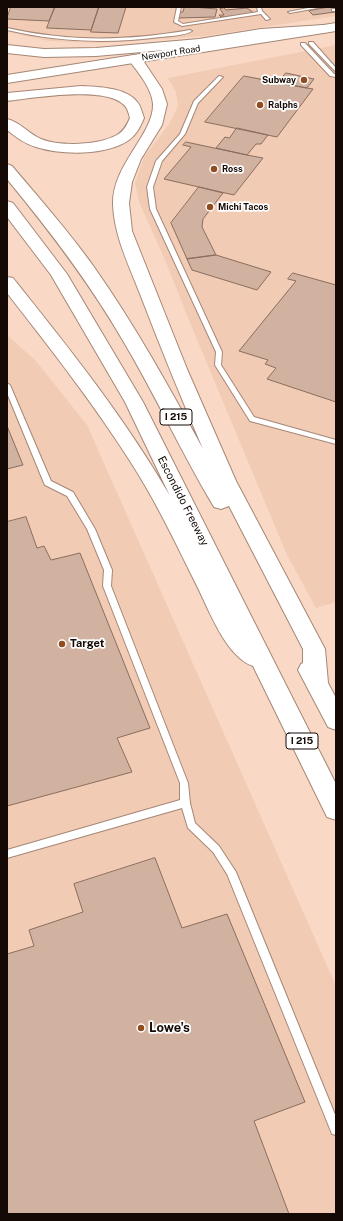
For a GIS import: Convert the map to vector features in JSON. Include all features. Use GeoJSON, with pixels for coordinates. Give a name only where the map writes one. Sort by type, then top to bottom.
{"type":"FeatureCollection","features":[{"type":"Feature","properties":{"kind":"main road"},"geometry":{"type":"LineString","coordinates":[[7,49],[55,53],[96,52],[199,43],[261,33],[330,28]]}},
{"type":"Feature","properties":{"kind":"main road","name":"Newport Road"},"geometry":{"type":"LineString","coordinates":[[8,95],[138,64],[330,28]]}},
{"type":"Feature","properties":{"kind":"main road","name":"Newport Road"},"geometry":{"type":"LineString","coordinates":[[7,78],[307,44],[336,39]]}},
{"type":"Feature","properties":{"kind":"main road"},"geometry":{"type":"LineString","coordinates":[[138,64],[158,96],[159,110],[155,125],[134,159],[124,182],[121,203],[124,231],[178,369],[220,468],[314,648],[316,683]]}},
{"type":"Feature","properties":{"kind":"main road"},"geometry":{"type":"LineString","coordinates":[[7,123],[36,142],[57,147],[79,148],[104,144],[122,137],[134,126],[137,118],[134,108],[127,101],[112,94],[93,90],[8,95]]}},
{"type":"Feature","properties":{"kind":"main road","name":"I 215"},"geometry":{"type":"LineString","coordinates":[[7,169],[47,215],[75,252],[125,326],[167,399],[336,720]]}},
{"type":"Feature","properties":{"kind":"main road","name":"Escondido Freeway"},"geometry":{"type":"LineString","coordinates":[[7,206],[59,274],[134,402],[336,809]]}},
{"type":"Feature","properties":{"kind":"main road"},"geometry":{"type":"LineString","coordinates":[[7,282],[105,408],[139,459],[168,509],[233,635],[269,673]]}},
{"type":"Feature","properties":{"kind":"lane"},"geometry":{"type":"LineString","coordinates":[[179,7],[176,22],[182,25],[261,13]]}},
{"type":"Feature","properties":{"kind":"lane"},"geometry":{"type":"LineString","coordinates":[[260,7],[261,13],[268,19]]}},
{"type":"Feature","properties":{"kind":"lane"},"geometry":{"type":"LineString","coordinates":[[286,7],[292,14],[311,14]]}},
{"type":"Feature","properties":{"kind":"lane"},"geometry":{"type":"LineString","coordinates":[[292,14],[321,7]]}},
{"type":"Feature","properties":{"kind":"lane"},"geometry":{"type":"LineString","coordinates":[[7,29],[50,37],[95,41],[146,38],[190,31]]}},
{"type":"Feature","properties":{"kind":"lane"},"geometry":{"type":"LineString","coordinates":[[307,44],[336,71]]}},
{"type":"Feature","properties":{"kind":"lane"},"geometry":{"type":"LineString","coordinates":[[307,44],[334,76]]}},
{"type":"Feature","properties":{"kind":"lane"},"geometry":{"type":"LineString","coordinates":[[221,77],[196,102],[182,134],[159,161],[150,187],[153,209],[219,352],[218,365],[252,419],[336,442]]}},
{"type":"Feature","properties":{"kind":"lane"},"geometry":{"type":"LineString","coordinates":[[7,385],[48,484],[70,494],[91,529],[108,570],[107,586],[184,783],[185,803],[191,825],[216,849],[231,872],[336,1130]]}},
{"type":"Feature","properties":{"kind":"lane"},"geometry":{"type":"LineString","coordinates":[[7,854],[185,803]]}},
{"type":"Feature","properties":{"kind":"shaded area"},"geometry":{"type":"Polygon","coordinates":[[[7,7],[336,7],[336,16],[205,36],[102,43],[49,41],[7,32],[7,7]]]}},
{"type":"Feature","properties":{"kind":"shaded area"},"geometry":{"type":"Polygon","coordinates":[[[336,45],[336,602],[316,608],[287,555],[165,260],[139,202],[135,183],[144,157],[169,124],[178,106],[176,92],[168,78],[336,45]]]}},
{"type":"Feature","properties":{"kind":"shaded area"},"geometry":{"type":"Polygon","coordinates":[[[7,335],[36,361],[87,425],[336,986],[336,1214],[7,1214],[7,335]]]}},
{"type":"Feature","properties":{"kind":"building"},"geometry":{"type":"Polygon","coordinates":[[[11,7],[55,7],[49,21],[7,19],[11,7]]]}},
{"type":"Feature","properties":{"kind":"building"},"geometry":{"type":"Polygon","coordinates":[[[55,7],[99,7],[91,30],[47,28],[55,7]]]}},
{"type":"Feature","properties":{"kind":"building"},"geometry":{"type":"Polygon","coordinates":[[[99,7],[126,7],[118,33],[91,32],[99,7]]]}},
{"type":"Feature","properties":{"kind":"building"},"geometry":{"type":"Polygon","coordinates":[[[192,7],[217,9],[215,17],[178,18],[180,12],[183,12],[184,8],[192,7]]]}},
{"type":"Feature","properties":{"kind":"building"},"geometry":{"type":"Polygon","coordinates":[[[331,7],[335,12],[313,15],[309,11],[331,7]]]}},
{"type":"Feature","properties":{"kind":"building"},"geometry":{"type":"Polygon","coordinates":[[[224,8],[226,10],[247,8],[254,13],[221,17],[219,15],[224,15],[220,9],[224,8]]]}},
{"type":"Feature","properties":{"kind":"building"},"geometry":{"type":"Polygon","coordinates":[[[286,73],[314,79],[307,88],[278,83],[286,73]]]}},
{"type":"Feature","properties":{"kind":"building","name":"Ralphs"},"geometry":{"type":"Polygon","coordinates":[[[244,76],[313,89],[277,137],[205,122],[244,76]]]}},
{"type":"Feature","properties":{"kind":"building"},"geometry":{"type":"Polygon","coordinates":[[[237,128],[268,135],[261,144],[256,144],[247,155],[216,148],[225,137],[229,138],[237,128]]]}},
{"type":"Feature","properties":{"kind":"building","name":"Ross"},"geometry":{"type":"Polygon","coordinates":[[[186,142],[263,158],[234,195],[164,179],[191,147],[183,145],[186,142]]]}},
{"type":"Feature","properties":{"kind":"building"},"geometry":{"type":"Polygon","coordinates":[[[199,187],[223,193],[203,219],[202,227],[216,255],[187,259],[171,223],[199,187]]]}},
{"type":"Feature","properties":{"kind":"building"},"geometry":{"type":"Polygon","coordinates":[[[216,255],[271,272],[257,290],[192,270],[187,259],[216,255]]]}},
{"type":"Feature","properties":{"kind":"building"},"geometry":{"type":"Polygon","coordinates":[[[293,273],[336,285],[336,402],[267,379],[276,368],[265,364],[268,360],[239,351],[296,281],[288,279],[293,273]]]}},
{"type":"Feature","properties":{"kind":"building"},"geometry":{"type":"Polygon","coordinates":[[[7,426],[23,465],[7,469],[7,426]]]}},
{"type":"Feature","properties":{"kind":"building","name":"Target"},"geometry":{"type":"Polygon","coordinates":[[[26,517],[37,548],[44,546],[51,560],[80,553],[150,728],[117,738],[132,772],[7,806],[7,522],[26,517]]]}},
{"type":"Feature","properties":{"kind":"building","name":"Lowe's"},"geometry":{"type":"Polygon","coordinates":[[[155,858],[182,928],[227,914],[305,1102],[254,1121],[289,1214],[7,1214],[7,954],[34,946],[29,930],[83,912],[74,884],[155,858]]]}},
{"type":"Feature","properties":{"kind":"place","name":"Subway"},"geometry":{"type":"Point","coordinates":[304,80]}},
{"type":"Feature","properties":{"kind":"place","name":"Ralphs"},"geometry":{"type":"Point","coordinates":[260,105]}},
{"type":"Feature","properties":{"kind":"place","name":"Ross"},"geometry":{"type":"Point","coordinates":[214,169]}},
{"type":"Feature","properties":{"kind":"place","name":"Michi Tacos"},"geometry":{"type":"Point","coordinates":[210,207]}},
{"type":"Feature","properties":{"kind":"place","name":"Target"},"geometry":{"type":"Point","coordinates":[62,644]}},
{"type":"Feature","properties":{"kind":"place","name":"Lowe's"},"geometry":{"type":"Point","coordinates":[141,1028]}}]}
